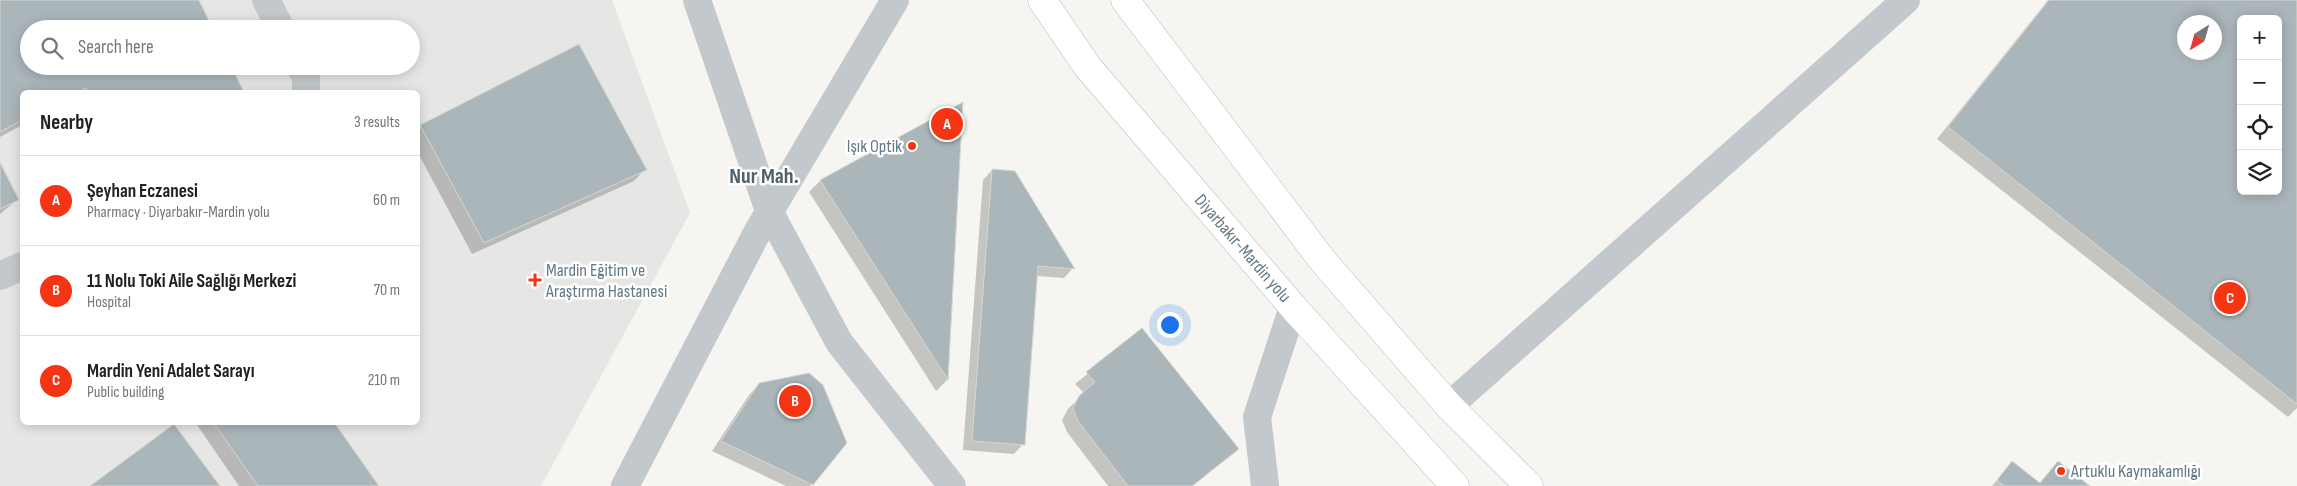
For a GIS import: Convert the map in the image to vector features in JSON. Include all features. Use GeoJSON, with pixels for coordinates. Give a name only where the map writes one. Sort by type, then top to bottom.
{"type":"FeatureCollection","features":[{"type":"Feature","properties":{"kind":"highway","name":"Diyarbakır-Mardin yolu"},"geometry":{"type":"LineString","coordinates":[[1042,0],[1087,66],[1293,307],[1455,486]]}},
{"type":"Feature","properties":{"kind":"highway"},"geometry":{"type":"LineString","coordinates":[[1125,0],[1323,262],[1449,406],[1529,486]]}},
{"type":"Feature","properties":{"kind":"street"},"geometry":{"type":"LineString","coordinates":[[266,0],[276,20]]}},
{"type":"Feature","properties":{"kind":"street"},"geometry":{"type":"LineString","coordinates":[[697,0],[770,211],[839,342],[952,486]]}},
{"type":"Feature","properties":{"kind":"street"},"geometry":{"type":"LineString","coordinates":[[626,486],[770,211],[895,0]]}},
{"type":"Feature","properties":{"kind":"street"},"geometry":{"type":"LineString","coordinates":[[1449,406],[1906,0]]}},
{"type":"Feature","properties":{"kind":"street"},"geometry":{"type":"LineString","coordinates":[[305,75],[306,90]]}},
{"type":"Feature","properties":{"kind":"street"},"geometry":{"type":"LineString","coordinates":[[0,276],[20,267]]}},
{"type":"Feature","properties":{"kind":"street"},"geometry":{"type":"LineString","coordinates":[[1265,484],[1257,417],[1293,307]]}},
{"type":"Feature","properties":{"kind":"shaded area","name":"Mardin Eğitim ve Araştırma Hastanesi"},"geometry":{"type":"Polygon","coordinates":[[[0,0],[612,0],[690,213],[541,486],[0,486],[0,0]]]}},
{"type":"Feature","properties":{"kind":"building"},"geometry":{"type":"Polygon","coordinates":[[[0,0],[199,0],[209,20],[20,20],[20,75],[236,75],[243,90],[87,90],[86,88],[82,90],[20,90],[20,121],[0,132],[0,0]]]}},
{"type":"Feature","properties":{"kind":"building"},"geometry":{"type":"Polygon","coordinates":[[[2049,0],[2297,0],[2297,404],[1948,127],[2049,0]]]}},
{"type":"Feature","properties":{"kind":"building"},"geometry":{"type":"Polygon","coordinates":[[[579,44],[647,170],[484,243],[420,125],[579,44]]]}},
{"type":"Feature","properties":{"kind":"building"},"geometry":{"type":"Polygon","coordinates":[[[963,102],[948,380],[820,180],[963,102]]]}},
{"type":"Feature","properties":{"kind":"building"},"geometry":{"type":"Polygon","coordinates":[[[0,162],[19,200],[0,209],[0,162]]]}},
{"type":"Feature","properties":{"kind":"building"},"geometry":{"type":"Polygon","coordinates":[[[992,169],[1015,171],[1075,269],[1038,266],[1025,445],[972,441],[992,169]]]}},
{"type":"Feature","properties":{"kind":"building"},"geometry":{"type":"Polygon","coordinates":[[[1142,328],[1239,449],[1192,486],[1128,486],[1078,421],[1073,408],[1079,396],[1095,382],[1086,372],[1142,328]]]}},
{"type":"Feature","properties":{"kind":"building"},"geometry":{"type":"Polygon","coordinates":[[[809,373],[823,385],[847,443],[813,485],[721,441],[759,383],[809,373]]]}},
{"type":"Feature","properties":{"kind":"building"},"geometry":{"type":"Polygon","coordinates":[[[175,425],[220,486],[90,486],[175,425]]]}},
{"type":"Feature","properties":{"kind":"building"},"geometry":{"type":"Polygon","coordinates":[[[215,425],[336,425],[379,486],[258,486],[215,425]]]}},
{"type":"Feature","properties":{"kind":"building","name":"Artuklu Kaymakamlığı"},"geometry":{"type":"Polygon","coordinates":[[[2012,461],[2040,483],[2058,461],[2090,486],[2004,486],[1997,480],[2012,461]]]}},
{"type":"Feature","properties":{"kind":"place","name":"Şeyhan Eczanesi"},"geometry":{"type":"Point","coordinates":[947,124]}},
{"type":"Feature","properties":{"kind":"place","name":"Işık Optik"},"geometry":{"type":"Point","coordinates":[912,146]}},
{"type":"Feature","properties":{"kind":"place","name":"Mardin Eğitim ve Araştırma Hastanesi"},"geometry":{"type":"Point","coordinates":[535,280]}},
{"type":"Feature","properties":{"kind":"place","name":"Mardin Yeni Adalet Sarayı"},"geometry":{"type":"Point","coordinates":[2230,298]}},
{"type":"Feature","properties":{"kind":"place","name":"11 Nolu Toki Aile Sağlığı Merkezi"},"geometry":{"type":"Point","coordinates":[795,401]}},
{"type":"Feature","properties":{"kind":"place","name":"Artuklu Kaymakamlığı"},"geometry":{"type":"Point","coordinates":[2061,471]}},
{"type":"Feature","properties":{"kind":"district","name":"Nur Mah."},"geometry":{"type":"Point","coordinates":[764,175]}}]}
